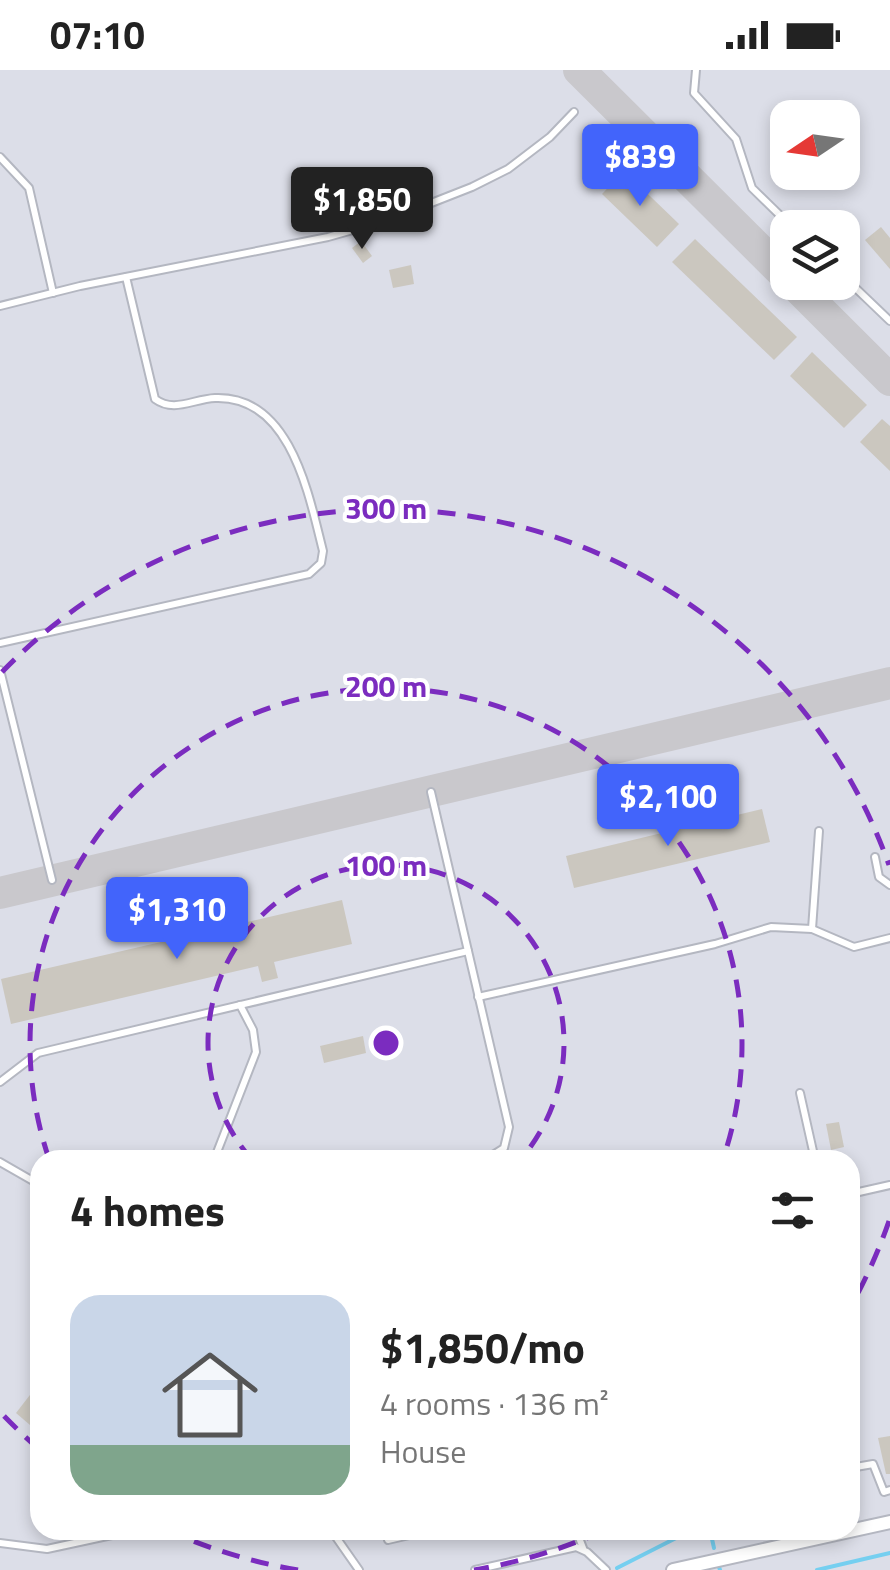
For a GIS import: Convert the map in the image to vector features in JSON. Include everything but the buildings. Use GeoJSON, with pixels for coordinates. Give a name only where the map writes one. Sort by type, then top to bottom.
{"type":"FeatureCollection","features":[{"type":"Feature","properties":{"kind":"street"},"geometry":{"type":"LineString","coordinates":[[860,1529],[890,1522]]}},
{"type":"Feature","properties":{"kind":"street"},"geometry":{"type":"LineString","coordinates":[[673,1570],[809,1540]]}},
{"type":"Feature","properties":{"kind":"lane"},"geometry":{"type":"LineString","coordinates":[[695,72],[692,85],[698,100],[731,133],[740,148],[748,182],[775,210]]}},
{"type":"Feature","properties":{"kind":"lane"},"geometry":{"type":"LineString","coordinates":[[0,306],[388,220],[508,169],[530,154],[574,112]]}},
{"type":"Feature","properties":{"kind":"lane"},"geometry":{"type":"LineString","coordinates":[[0,158],[29,188],[53,293]]}},
{"type":"Feature","properties":{"kind":"lane"},"geometry":{"type":"LineString","coordinates":[[0,643],[309,574],[323,557],[299,463],[270,423],[255,410],[231,400],[209,398],[170,406],[155,399],[126,277]]}},
{"type":"Feature","properties":{"kind":"lane"},"geometry":{"type":"LineString","coordinates":[[860,292],[890,321]]}},
{"type":"Feature","properties":{"kind":"lane"},"geometry":{"type":"LineString","coordinates":[[0,670],[52,880]]}},
{"type":"Feature","properties":{"kind":"lane"},"geometry":{"type":"LineString","coordinates":[[431,792],[509,1127],[501,1150]]}},
{"type":"Feature","properties":{"kind":"lane"},"geometry":{"type":"LineString","coordinates":[[812,929],[819,831]]}},
{"type":"Feature","properties":{"kind":"lane"},"geometry":{"type":"LineString","coordinates":[[875,857],[879,877],[890,884]]}},
{"type":"Feature","properties":{"kind":"lane"},"geometry":{"type":"LineString","coordinates":[[478,997],[714,944],[771,927],[812,929],[854,947],[890,938]]}},
{"type":"Feature","properties":{"kind":"lane"},"geometry":{"type":"LineString","coordinates":[[0,1082],[38,1053],[468,952]]}},
{"type":"Feature","properties":{"kind":"lane"},"geometry":{"type":"LineString","coordinates":[[218,1150],[256,1052],[253,1030],[240,1005]]}},
{"type":"Feature","properties":{"kind":"lane"},"geometry":{"type":"LineString","coordinates":[[800,1093],[812,1150]]}},
{"type":"Feature","properties":{"kind":"lane"},"geometry":{"type":"LineString","coordinates":[[0,1162],[30,1179]]}},
{"type":"Feature","properties":{"kind":"lane"},"geometry":{"type":"LineString","coordinates":[[860,1192],[890,1185]]}},
{"type":"Feature","properties":{"kind":"lane"},"geometry":{"type":"LineString","coordinates":[[860,1466],[873,1464],[884,1492],[890,1490]]}},
{"type":"Feature","properties":{"kind":"lane"},"geometry":{"type":"LineString","coordinates":[[0,1543],[46,1549],[88,1540]]}},
{"type":"Feature","properties":{"kind":"lane"},"geometry":{"type":"LineString","coordinates":[[338,1540],[359,1570]]}},
{"type":"Feature","properties":{"kind":"lane"},"geometry":{"type":"LineString","coordinates":[[580,1540],[583,1549],[606,1570]]}},
{"type":"Feature","properties":{"kind":"lane"},"geometry":{"type":"LineString","coordinates":[[475,1570],[570,1548],[583,1549]]}},
{"type":"Feature","properties":{"kind":"shaded area"},"geometry":{"type":"Polygon","coordinates":[[[0,70],[890,70],[890,1570],[0,1570],[0,70]]]}},
{"type":"Feature","properties":{"kind":"waterway"},"geometry":{"type":"LineString","coordinates":[[617,1568],[672,1540]]}},
{"type":"Feature","properties":{"kind":"waterway"},"geometry":{"type":"LineString","coordinates":[[712,1540],[714,1548]]}},
{"type":"Feature","properties":{"kind":"waterway"},"geometry":{"type":"LineString","coordinates":[[817,1570],[890,1553]]}},
{"type":"Feature","properties":{"kind":"taxiway"},"geometry":{"type":"LineString","coordinates":[[579,70],[770,260]]}},
{"type":"Feature","properties":{"kind":"taxiway"},"geometry":{"type":"LineString","coordinates":[[810,300],[890,380]]}},
{"type":"Feature","properties":{"kind":"taxiway"},"geometry":{"type":"LineString","coordinates":[[0,893],[890,683]]}}]}
